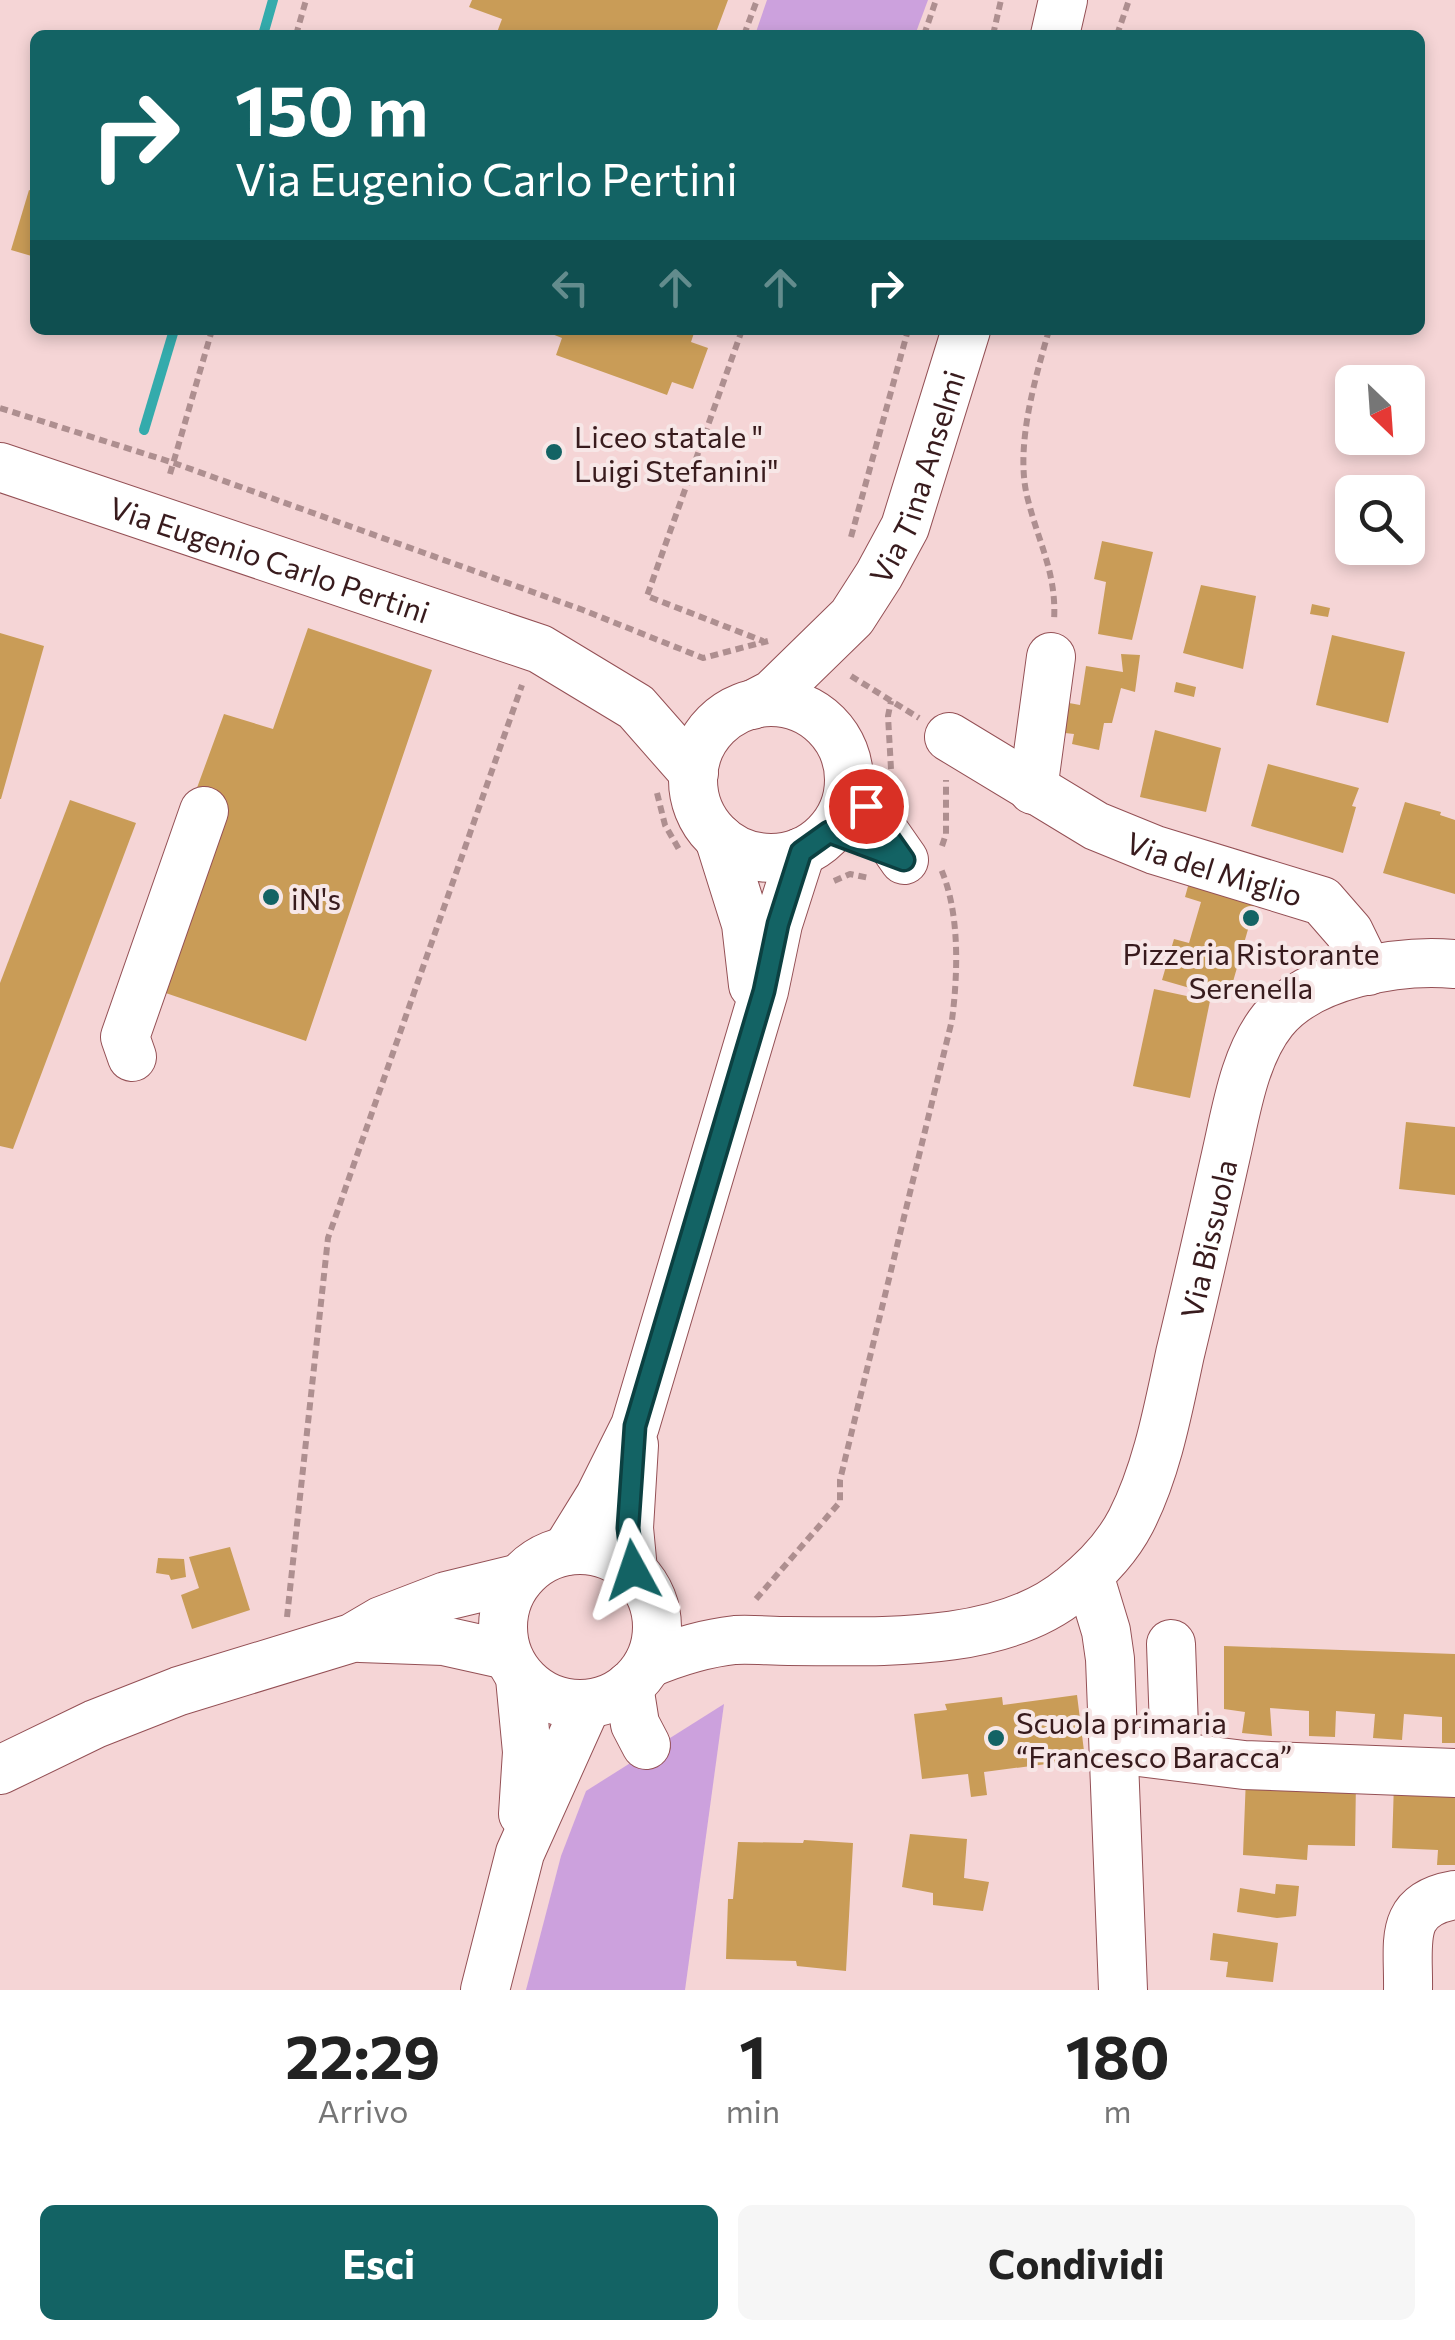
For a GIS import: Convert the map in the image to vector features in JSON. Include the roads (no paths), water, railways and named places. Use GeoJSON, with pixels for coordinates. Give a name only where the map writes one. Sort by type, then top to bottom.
{"type":"FeatureCollection","features":[{"type":"Feature","properties":{"kind":"street"},"geometry":{"type":"LineString","coordinates":[[1031,0],[1034,30]]}},
{"type":"Feature","properties":{"kind":"street"},"geometry":{"type":"LineString","coordinates":[[1056,30],[1063,0]]}},
{"type":"Feature","properties":{"kind":"street","name":"Via Tina Anselmi"},"geometry":{"type":"LineString","coordinates":[[674,779],[715,726],[773,694],[852,616],[879,575],[905,527],[964,335]]}},
{"type":"Feature","properties":{"kind":"street","name":"Via Eugenio Carlo Pertini"},"geometry":{"type":"LineString","coordinates":[[0,466],[534,660],[636,707],[674,779]]}},
{"type":"Feature","properties":{"kind":"street","name":"Via Tina Anselmi"},"geometry":{"type":"LineString","coordinates":[[820,718],[852,616]]}},
{"type":"Feature","properties":{"kind":"street","name":"Via Eugenio Carlo Pertini"},"geometry":{"type":"LineString","coordinates":[[534,660],[562,650],[702,710],[787,704],[820,718]]}},
{"type":"Feature","properties":{"kind":"street"},"geometry":{"type":"LineString","coordinates":[[1033,790],[1051,657]]}},
{"type":"Feature","properties":{"kind":"street"},"geometry":{"type":"LineString","coordinates":[[702,849],[780,857],[815,842],[920,859],[871,779],[820,718]]}},
{"type":"Feature","properties":{"kind":"street","name":"Via del Miglio"},"geometry":{"type":"LineString","coordinates":[[949,738],[1096,826],[1155,850],[1322,901],[1349,932],[1368,971]]}},
{"type":"Feature","properties":{"kind":"street"},"geometry":{"type":"LineString","coordinates":[[674,779],[695,795],[703,818],[702,849],[746,924],[756,1018]]}},
{"type":"Feature","properties":{"kind":"street"},"geometry":{"type":"LineString","coordinates":[[566,1550],[600,1496],[635,1426],[756,1018],[778,924],[815,842],[847,800],[871,779]]}},
{"type":"Feature","properties":{"kind":"street"},"geometry":{"type":"LineString","coordinates":[[132,1056],[125,1037],[204,811]]}},
{"type":"Feature","properties":{"kind":"street","name":"Via Bissuola"},"geometry":{"type":"LineString","coordinates":[[742,1624],[865,1640],[970,1634],[1038,1611],[1089,1575],[1113,1550],[1131,1521],[1154,1459],[1235,1114],[1261,1038],[1273,1020],[1314,989],[1368,971],[1455,964]]}},
{"type":"Feature","properties":{"kind":"street"},"geometry":{"type":"LineString","coordinates":[[520,1852],[621,1685],[658,1636],[656,1612],[641,1580],[628,1528],[635,1426]]}},
{"type":"Feature","properties":{"kind":"street"},"geometry":{"type":"LineString","coordinates":[[485,1990],[520,1852],[527,1752],[513,1666],[502,1628],[506,1602],[520,1578],[540,1560],[566,1550],[603,1552],[641,1580],[672,1615],[742,1624]]}},
{"type":"Feature","properties":{"kind":"street"},"geometry":{"type":"LineString","coordinates":[[1089,1575],[1109,1645],[1123,1990]]}},
{"type":"Feature","properties":{"kind":"street"},"geometry":{"type":"LineString","coordinates":[[0,1770],[96,1724],[179,1691],[352,1638],[380,1621],[446,1596],[520,1578]]}},
{"type":"Feature","properties":{"kind":"street"},"geometry":{"type":"LineString","coordinates":[[352,1638],[444,1641],[513,1666],[541,1695],[566,1704],[621,1685],[667,1656],[742,1624]]}},
{"type":"Feature","properties":{"kind":"street"},"geometry":{"type":"LineString","coordinates":[[1171,1644],[1175,1756]]}},
{"type":"Feature","properties":{"kind":"street"},"geometry":{"type":"LineString","coordinates":[[621,1685],[646,1745]]}},
{"type":"Feature","properties":{"kind":"street"},"geometry":{"type":"LineString","coordinates":[[1115,1748],[1244,1765],[1455,1772]]}},
{"type":"Feature","properties":{"kind":"street"},"geometry":{"type":"LineString","coordinates":[[1408,1990],[1409,1924],[1432,1899],[1455,1895]]}},
{"type":"Feature","properties":{"kind":"waterway"},"geometry":{"type":"LineString","coordinates":[[264,30],[273,0]]}},
{"type":"Feature","properties":{"kind":"waterway"},"geometry":{"type":"LineString","coordinates":[[144,430],[172,335]]}},
{"type":"Feature","properties":{"kind":"place","name":"Liceo statale \" Luigi Stefanini\""},"geometry":{"type":"Point","coordinates":[554,452]}},
{"type":"Feature","properties":{"kind":"place","name":"iN's"},"geometry":{"type":"Point","coordinates":[271,897]}},
{"type":"Feature","properties":{"kind":"place","name":"Pizzeria Ristorante Serenella"},"geometry":{"type":"Point","coordinates":[1251,918]}},
{"type":"Feature","properties":{"kind":"place","name":"Scuola primaria “Francesco Baracca”"},"geometry":{"type":"Point","coordinates":[996,1738]}}]}
